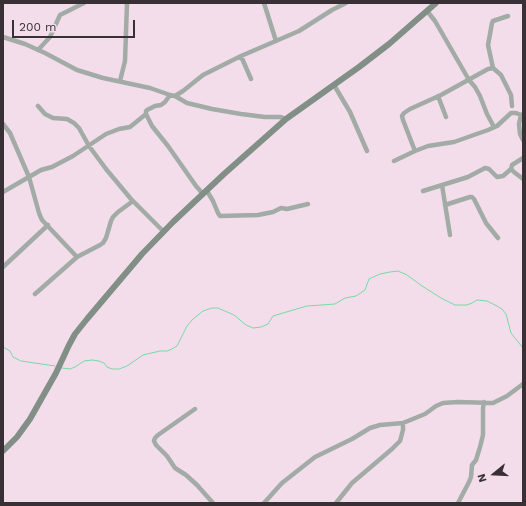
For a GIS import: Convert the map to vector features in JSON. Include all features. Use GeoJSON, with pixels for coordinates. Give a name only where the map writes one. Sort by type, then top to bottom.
{"type":"FeatureCollection","features":[{"type":"Feature","properties":{"kind":"main road"},"geometry":{"type":"LineString","coordinates":[[3,451],[30,419],[75,334],[142,254],[205,192],[286,119],[389,44],[436,3]]}},
{"type":"Feature","properties":{"kind":"street"},"geometry":{"type":"LineString","coordinates":[[38,50],[50,38],[60,15],[84,3]]}},
{"type":"Feature","properties":{"kind":"street"},"geometry":{"type":"LineString","coordinates":[[120,81],[125,61],[127,3]]}},
{"type":"Feature","properties":{"kind":"street"},"geometry":{"type":"LineString","coordinates":[[264,3],[276,41]]}},
{"type":"Feature","properties":{"kind":"street"},"geometry":{"type":"LineString","coordinates":[[3,192],[40,170],[52,167],[89,146],[106,134],[130,126],[146,114],[147,110],[161,105],[172,95],[183,91],[203,75],[241,56],[299,31],[346,3]]}},
{"type":"Feature","properties":{"kind":"street"},"geometry":{"type":"LineString","coordinates":[[427,11],[435,21],[469,80],[476,87],[494,127]]}},
{"type":"Feature","properties":{"kind":"street"},"geometry":{"type":"LineString","coordinates":[[508,16],[493,21],[488,45],[493,68],[500,75],[507,86],[511,95],[512,106]]}},
{"type":"Feature","properties":{"kind":"street"},"geometry":{"type":"LineString","coordinates":[[3,38],[25,44],[77,70],[103,78],[150,88],[172,95],[187,103],[241,114],[264,117],[280,117],[286,119]]}},
{"type":"Feature","properties":{"kind":"street"},"geometry":{"type":"LineString","coordinates":[[241,56],[251,79]]}},
{"type":"Feature","properties":{"kind":"street"},"geometry":{"type":"LineString","coordinates":[[416,151],[402,116],[404,113],[488,69],[493,68]]}},
{"type":"Feature","properties":{"kind":"street"},"geometry":{"type":"LineString","coordinates":[[334,85],[350,112],[367,150]]}},
{"type":"Feature","properties":{"kind":"street"},"geometry":{"type":"LineString","coordinates":[[438,96],[446,117]]}},
{"type":"Feature","properties":{"kind":"street"},"geometry":{"type":"LineString","coordinates":[[38,106],[45,114],[53,118],[67,119],[80,128],[89,146],[106,169],[133,201],[164,232]]}},
{"type":"Feature","properties":{"kind":"street"},"geometry":{"type":"LineString","coordinates":[[394,161],[428,146],[454,142],[488,130],[511,113],[522,114],[519,124],[520,134],[523,140]]}},
{"type":"Feature","properties":{"kind":"street"},"geometry":{"type":"LineString","coordinates":[[146,114],[152,126],[196,186],[205,192],[213,202],[220,216],[258,215],[273,212],[281,208],[295,208],[308,204]]}},
{"type":"Feature","properties":{"kind":"street"},"geometry":{"type":"LineString","coordinates":[[3,124],[10,133],[28,177],[42,220],[77,257]]}},
{"type":"Feature","properties":{"kind":"street"},"geometry":{"type":"LineString","coordinates":[[423,191],[468,177],[486,168],[497,177],[503,176],[511,169],[512,165],[523,158]]}},
{"type":"Feature","properties":{"kind":"street"},"geometry":{"type":"LineString","coordinates":[[511,169],[523,179]]}},
{"type":"Feature","properties":{"kind":"street"},"geometry":{"type":"LineString","coordinates":[[442,185],[450,235]]}},
{"type":"Feature","properties":{"kind":"street"},"geometry":{"type":"LineString","coordinates":[[445,205],[472,197],[486,223],[498,238]]}},
{"type":"Feature","properties":{"kind":"street"},"geometry":{"type":"LineString","coordinates":[[35,294],[77,257],[100,246],[106,238],[113,217],[133,201]]}},
{"type":"Feature","properties":{"kind":"street"},"geometry":{"type":"LineString","coordinates":[[3,267],[48,225]]}},
{"type":"Feature","properties":{"kind":"street"},"geometry":{"type":"LineString","coordinates":[[264,503],[282,483],[315,457],[352,439],[370,428],[380,425],[403,423],[425,414],[443,403],[493,403],[507,396],[523,384]]}},
{"type":"Feature","properties":{"kind":"street"},"geometry":{"type":"LineString","coordinates":[[458,503],[471,477],[472,465],[476,460],[480,447],[483,435],[484,402]]}},
{"type":"Feature","properties":{"kind":"street"},"geometry":{"type":"LineString","coordinates":[[194,409],[158,435],[154,441],[175,468],[197,485],[213,503]]}},
{"type":"Feature","properties":{"kind":"street"},"geometry":{"type":"LineString","coordinates":[[336,503],[352,483],[400,441],[404,430],[403,423]]}},
{"type":"Feature","properties":{"kind":"waterway"},"geometry":{"type":"LineString","coordinates":[[62,368],[70,369],[84,361],[92,360],[104,363],[107,367],[112,369],[119,369],[127,366],[143,355],[167,351],[177,346],[187,326],[203,311],[218,308],[234,315],[246,325],[253,328],[261,327],[268,324],[273,316],[307,306],[335,304],[345,298],[356,296],[365,290],[369,279],[380,274],[398,271],[455,305],[467,305],[477,300],[487,301],[502,309],[506,314],[511,333],[523,348]]}},
{"type":"Feature","properties":{"kind":"waterway"},"geometry":{"type":"LineString","coordinates":[[3,347],[10,351],[13,357],[21,361],[55,366]]}}]}
